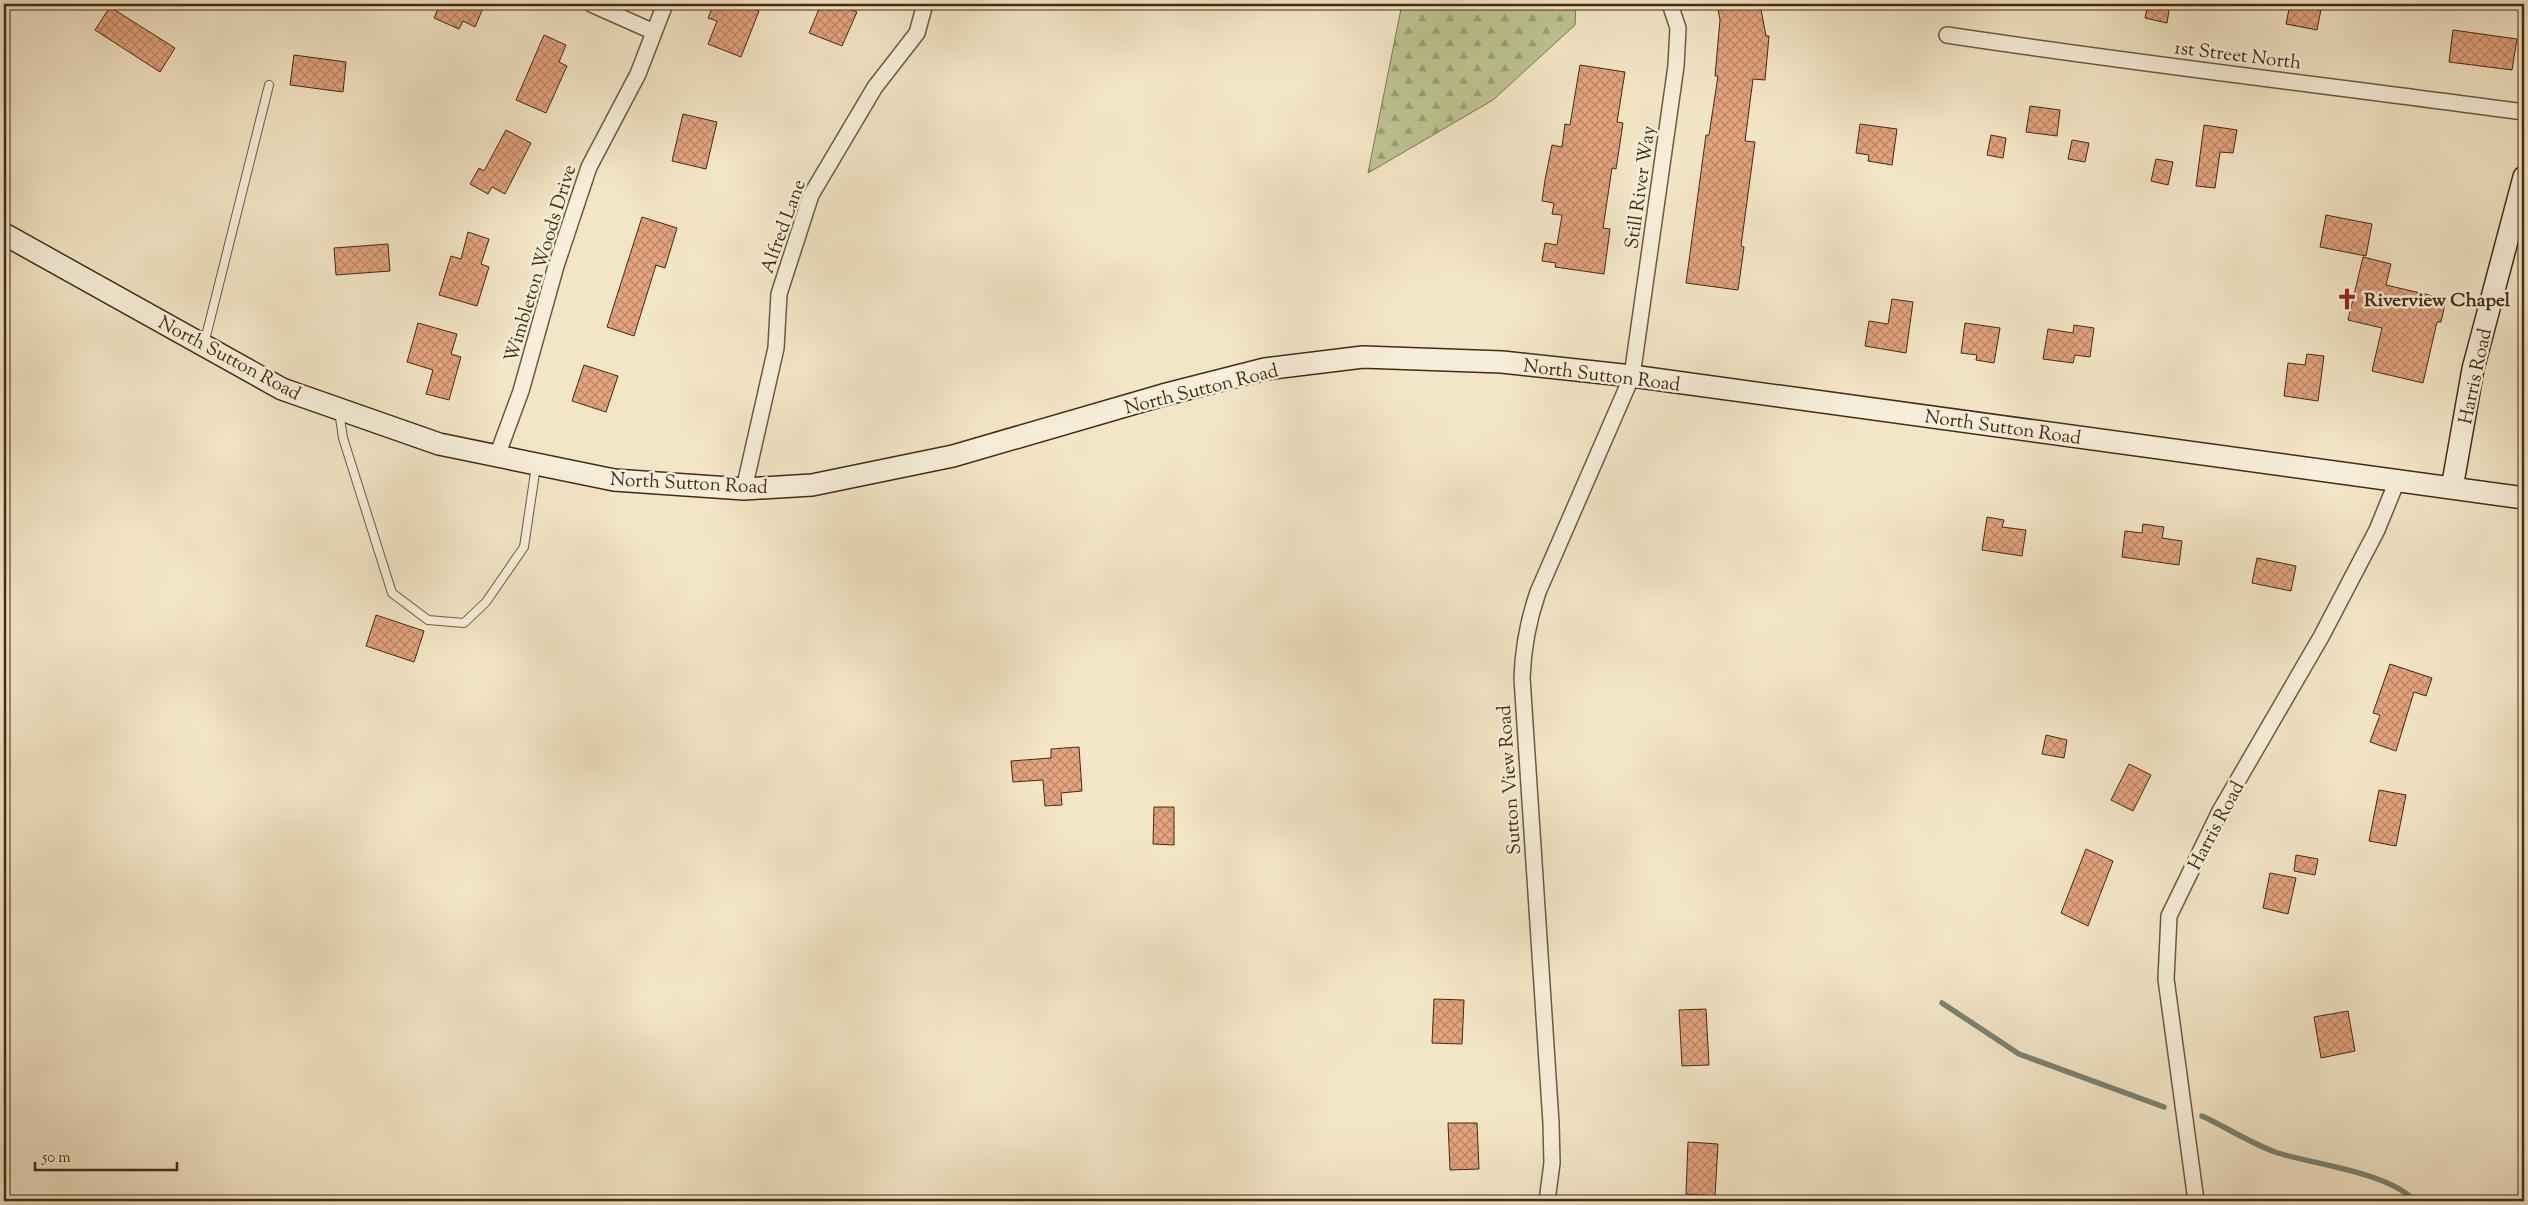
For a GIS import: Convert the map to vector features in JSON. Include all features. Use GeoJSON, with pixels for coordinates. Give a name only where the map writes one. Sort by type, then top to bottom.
{"type":"FeatureCollection","features":[{"type":"Feature","properties":{"kind":"main road","name":"Harris Road"},"geometry":{"type":"LineString","coordinates":[[2452,488],[2473,369],[2524,177]]}},
{"type":"Feature","properties":{"kind":"main road","name":"North Sutton Road"},"geometry":{"type":"LineString","coordinates":[[4,234],[282,389],[438,444],[614,480],[744,489],[812,485],[953,456],[1163,395],[1265,369],[1363,357],[1502,362],[1632,376],[2524,498]]}},
{"type":"Feature","properties":{"kind":"street"},"geometry":{"type":"LineString","coordinates":[[591,4],[654,32]]}},
{"type":"Feature","properties":{"kind":"street","name":"Wimbleton Woods Drive"},"geometry":{"type":"LineString","coordinates":[[497,456],[521,391],[556,266],[590,167],[638,74],[665,4]]}},
{"type":"Feature","properties":{"kind":"street","name":"Alfred Lane"},"geometry":{"type":"LineString","coordinates":[[744,489],[776,348],[779,294],[811,195],[875,87],[917,33],[925,4]]}},
{"type":"Feature","properties":{"kind":"street","name":"Still River Way"},"geometry":{"type":"LineString","coordinates":[[1632,376],[1676,66],[1678,28],[1670,4]]}},
{"type":"Feature","properties":{"kind":"street","name":"1st Street North"},"geometry":{"type":"LineString","coordinates":[[1947,35],[2102,58],[2524,112]]}},
{"type":"Feature","properties":{"kind":"street","name":"Sutton View Road"},"geometry":{"type":"LineString","coordinates":[[1548,1201],[1552,1164],[1551,1123],[1522,678],[1523,647],[1528,621],[1538,592],[1632,376]]}},
{"type":"Feature","properties":{"kind":"street","name":"Harris Road"},"geometry":{"type":"LineString","coordinates":[[2196,1201],[2166,979],[2169,916],[2220,811],[2338,604],[2377,530],[2397,481]]}},
{"type":"Feature","properties":{"kind":"lane"},"geometry":{"type":"LineString","coordinates":[[204,344],[269,85]]}},
{"type":"Feature","properties":{"kind":"lane"},"geometry":{"type":"LineString","coordinates":[[338,409],[343,438],[392,593],[428,620],[464,623],[486,602],[524,547],[537,464]]}},
{"type":"Feature","properties":{"kind":"green space"},"geometry":{"type":"Polygon","coordinates":[[[1402,4],[1576,4],[1575,25],[1493,100],[1368,173],[1402,4]]]}},
{"type":"Feature","properties":{"kind":"building"},"geometry":{"type":"Polygon","coordinates":[[[440,4],[474,4],[483,8],[475,27],[463,21],[459,29],[434,18],[440,4]]]}},
{"type":"Feature","properties":{"kind":"building"},"geometry":{"type":"Polygon","coordinates":[[[714,4],[739,4],[759,11],[741,57],[708,44],[717,21],[708,18],[714,4]]]}},
{"type":"Feature","properties":{"kind":"building"},"geometry":{"type":"Polygon","coordinates":[[[821,4],[837,4],[857,12],[842,46],[809,33],[821,4]]]}},
{"type":"Feature","properties":{"kind":"building"},"geometry":{"type":"Polygon","coordinates":[[[1717,4],[1760,4],[1766,36],[1769,36],[1765,80],[1753,79],[1745,141],[1755,142],[1741,246],[1744,247],[1738,290],[1686,283],[1706,135],[1709,135],[1718,76],[1715,76],[1720,20],[1717,4]]]}},
{"type":"Feature","properties":{"kind":"building"},"geometry":{"type":"Polygon","coordinates":[[[2148,4],[2170,4],[2167,23],[2145,18],[2148,4]]]}},
{"type":"Feature","properties":{"kind":"building"},"geometry":{"type":"Polygon","coordinates":[[[2290,4],[2322,4],[2317,30],[2286,24],[2290,4]]]}},
{"type":"Feature","properties":{"kind":"building"},"geometry":{"type":"Polygon","coordinates":[[[110,7],[175,48],[160,72],[95,30],[110,7]]]}},
{"type":"Feature","properties":{"kind":"building"},"geometry":{"type":"Polygon","coordinates":[[[2453,30],[2517,39],[2512,70],[2449,62],[2453,30]]]}},
{"type":"Feature","properties":{"kind":"building"},"geometry":{"type":"Polygon","coordinates":[[[544,35],[566,45],[559,62],[567,66],[546,113],[516,100],[544,35]]]}},
{"type":"Feature","properties":{"kind":"building"},"geometry":{"type":"Polygon","coordinates":[[[294,55],[346,62],[343,92],[290,85],[294,55]]]}},
{"type":"Feature","properties":{"kind":"building"},"geometry":{"type":"Polygon","coordinates":[[[1580,65],[1625,72],[1617,122],[1623,123],[1616,169],[1612,168],[1603,228],[1610,229],[1604,274],[1555,267],[1556,263],[1542,261],[1545,243],[1557,245],[1562,215],[1552,214],[1554,203],[1542,201],[1545,180],[1552,145],[1562,147],[1565,124],[1570,125],[1580,65]]]}},
{"type":"Feature","properties":{"kind":"building"},"geometry":{"type":"Polygon","coordinates":[[[2030,106],[2060,110],[2057,136],[2026,132],[2030,106]]]}},
{"type":"Feature","properties":{"kind":"building"},"geometry":{"type":"Polygon","coordinates":[[[683,114],[717,122],[706,169],[672,161],[683,114]]]}},
{"type":"Feature","properties":{"kind":"building"},"geometry":{"type":"Polygon","coordinates":[[[1860,124],[1897,129],[1892,165],[1868,161],[1869,155],[1856,153],[1860,124]]]}},
{"type":"Feature","properties":{"kind":"building"},"geometry":{"type":"Polygon","coordinates":[[[2204,125],[2237,130],[2233,153],[2220,152],[2215,188],[2196,186],[2204,125]]]}},
{"type":"Feature","properties":{"kind":"building"},"geometry":{"type":"Polygon","coordinates":[[[506,130],[531,143],[505,194],[492,187],[488,194],[470,184],[479,168],[484,171],[506,130]]]}},
{"type":"Feature","properties":{"kind":"building"},"geometry":{"type":"Polygon","coordinates":[[[1991,135],[2006,138],[2003,158],[1987,155],[1991,135]]]}},
{"type":"Feature","properties":{"kind":"building"},"geometry":{"type":"Polygon","coordinates":[[[2072,140],[2089,143],[2085,162],[2068,159],[2072,140]]]}},
{"type":"Feature","properties":{"kind":"building"},"geometry":{"type":"Polygon","coordinates":[[[2156,159],[2173,162],[2168,185],[2151,181],[2156,159]]]}},
{"type":"Feature","properties":{"kind":"building"},"geometry":{"type":"Polygon","coordinates":[[[2326,215],[2372,224],[2366,256],[2320,247],[2326,215]]]}},
{"type":"Feature","properties":{"kind":"building"},"geometry":{"type":"Polygon","coordinates":[[[642,217],[677,228],[665,268],[656,265],[634,336],[607,327],[642,217]]]}},
{"type":"Feature","properties":{"kind":"building"},"geometry":{"type":"Polygon","coordinates":[[[468,232],[489,239],[481,264],[489,267],[477,306],[439,295],[451,256],[461,259],[468,232]]]}},
{"type":"Feature","properties":{"kind":"building"},"geometry":{"type":"Polygon","coordinates":[[[388,244],[390,271],[336,275],[334,248],[388,244]]]}},
{"type":"Feature","properties":{"kind":"building"},"geometry":{"type":"Polygon","coordinates":[[[2363,257],[2391,264],[2386,285],[2446,299],[2441,322],[2437,322],[2423,383],[2372,371],[2382,328],[2348,320],[2363,257]]]}},
{"type":"Feature","properties":{"kind":"building"},"geometry":{"type":"Polygon","coordinates":[[[1892,299],[1913,302],[1906,353],[1865,346],[1869,321],[1888,324],[1892,299]]]}},
{"type":"Feature","properties":{"kind":"building"},"geometry":{"type":"Polygon","coordinates":[[[418,323],[457,334],[451,354],[461,357],[449,400],[426,394],[433,370],[407,362],[418,323]]]}},
{"type":"Feature","properties":{"kind":"building"},"geometry":{"type":"Polygon","coordinates":[[[1965,323],[2000,328],[1994,363],[1976,360],[1977,355],[1961,353],[1965,323]]]}},
{"type":"Feature","properties":{"kind":"building"},"geometry":{"type":"Polygon","coordinates":[[[2074,325],[2094,328],[2090,357],[2075,355],[2073,363],[2043,359],[2048,329],[2073,333],[2074,325]]]}},
{"type":"Feature","properties":{"kind":"building"},"geometry":{"type":"Polygon","coordinates":[[[2307,354],[2324,356],[2318,401],[2284,396],[2288,363],[2305,365],[2307,354]]]}},
{"type":"Feature","properties":{"kind":"building"},"geometry":{"type":"Polygon","coordinates":[[[584,365],[618,376],[606,412],[572,401],[584,365]]]}},
{"type":"Feature","properties":{"kind":"building"},"geometry":{"type":"Polygon","coordinates":[[[1987,517],[2004,520],[2002,527],[2026,530],[2022,556],[1982,550],[1987,517]]]}},
{"type":"Feature","properties":{"kind":"building"},"geometry":{"type":"Polygon","coordinates":[[[2143,524],[2164,527],[2162,538],[2182,541],[2179,565],[2122,557],[2125,531],[2142,533],[2143,524]]]}},
{"type":"Feature","properties":{"kind":"building"},"geometry":{"type":"Polygon","coordinates":[[[2257,558],[2296,566],[2291,591],[2252,583],[2257,558]]]}},
{"type":"Feature","properties":{"kind":"building"},"geometry":{"type":"Polygon","coordinates":[[[376,615],[424,631],[414,662],[366,646],[376,615]]]}},
{"type":"Feature","properties":{"kind":"building"},"geometry":{"type":"Polygon","coordinates":[[[2390,664],[2432,678],[2426,696],[2414,692],[2396,751],[2370,742],[2380,715],[2373,713],[2390,664]]]}},
{"type":"Feature","properties":{"kind":"building"},"geometry":{"type":"Polygon","coordinates":[[[2046,735],[2067,740],[2064,758],[2042,754],[2046,735]]]}},
{"type":"Feature","properties":{"kind":"building"},"geometry":{"type":"Polygon","coordinates":[[[1079,747],[1082,791],[1061,793],[1062,805],[1045,806],[1043,780],[1013,782],[1011,761],[1051,758],[1051,749],[1079,747]]]}},
{"type":"Feature","properties":{"kind":"building"},"geometry":{"type":"Polygon","coordinates":[[[2129,764],[2151,775],[2133,811],[2111,800],[2129,764]]]}},
{"type":"Feature","properties":{"kind":"building"},"geometry":{"type":"Polygon","coordinates":[[[2379,790],[2406,795],[2396,846],[2369,841],[2379,790]]]}},
{"type":"Feature","properties":{"kind":"building"},"geometry":{"type":"Polygon","coordinates":[[[1154,807],[1174,807],[1174,845],[1153,844],[1154,807]]]}},
{"type":"Feature","properties":{"kind":"building"},"geometry":{"type":"Polygon","coordinates":[[[2086,849],[2113,861],[2088,926],[2061,913],[2086,849]]]}},
{"type":"Feature","properties":{"kind":"building"},"geometry":{"type":"Polygon","coordinates":[[[2296,855],[2318,859],[2315,875],[2294,871],[2296,855]]]}},
{"type":"Feature","properties":{"kind":"building"},"geometry":{"type":"Polygon","coordinates":[[[2270,873],[2296,878],[2288,914],[2263,908],[2270,873]]]}},
{"type":"Feature","properties":{"kind":"building"},"geometry":{"type":"Polygon","coordinates":[[[1434,999],[1464,1000],[1462,1044],[1432,1043],[1434,999]]]}},
{"type":"Feature","properties":{"kind":"building"},"geometry":{"type":"Polygon","coordinates":[[[1706,1009],[1709,1065],[1682,1066],[1679,1010],[1706,1009]]]}},
{"type":"Feature","properties":{"kind":"building"},"geometry":{"type":"Polygon","coordinates":[[[2348,1011],[2355,1051],[2321,1058],[2314,1017],[2348,1011]]]}},
{"type":"Feature","properties":{"kind":"building"},"geometry":{"type":"Polygon","coordinates":[[[1448,1123],[1477,1123],[1479,1169],[1450,1170],[1448,1123]]]}},
{"type":"Feature","properties":{"kind":"building"},"geometry":{"type":"Polygon","coordinates":[[[1688,1142],[1718,1144],[1715,1196],[1686,1194],[1688,1142]]]}},
{"type":"Feature","properties":{"kind":"waterway"},"geometry":{"type":"LineString","coordinates":[[1942,1003],[2019,1054],[2164,1107]]}},
{"type":"Feature","properties":{"kind":"waterway"},"geometry":{"type":"LineString","coordinates":[[2202,1116],[2275,1152],[2368,1176],[2402,1191],[2415,1201]]}},
{"type":"Feature","properties":{"kind":"place","name":"Riverview Chapel"},"geometry":{"type":"Point","coordinates":[2347,299]}}]}
